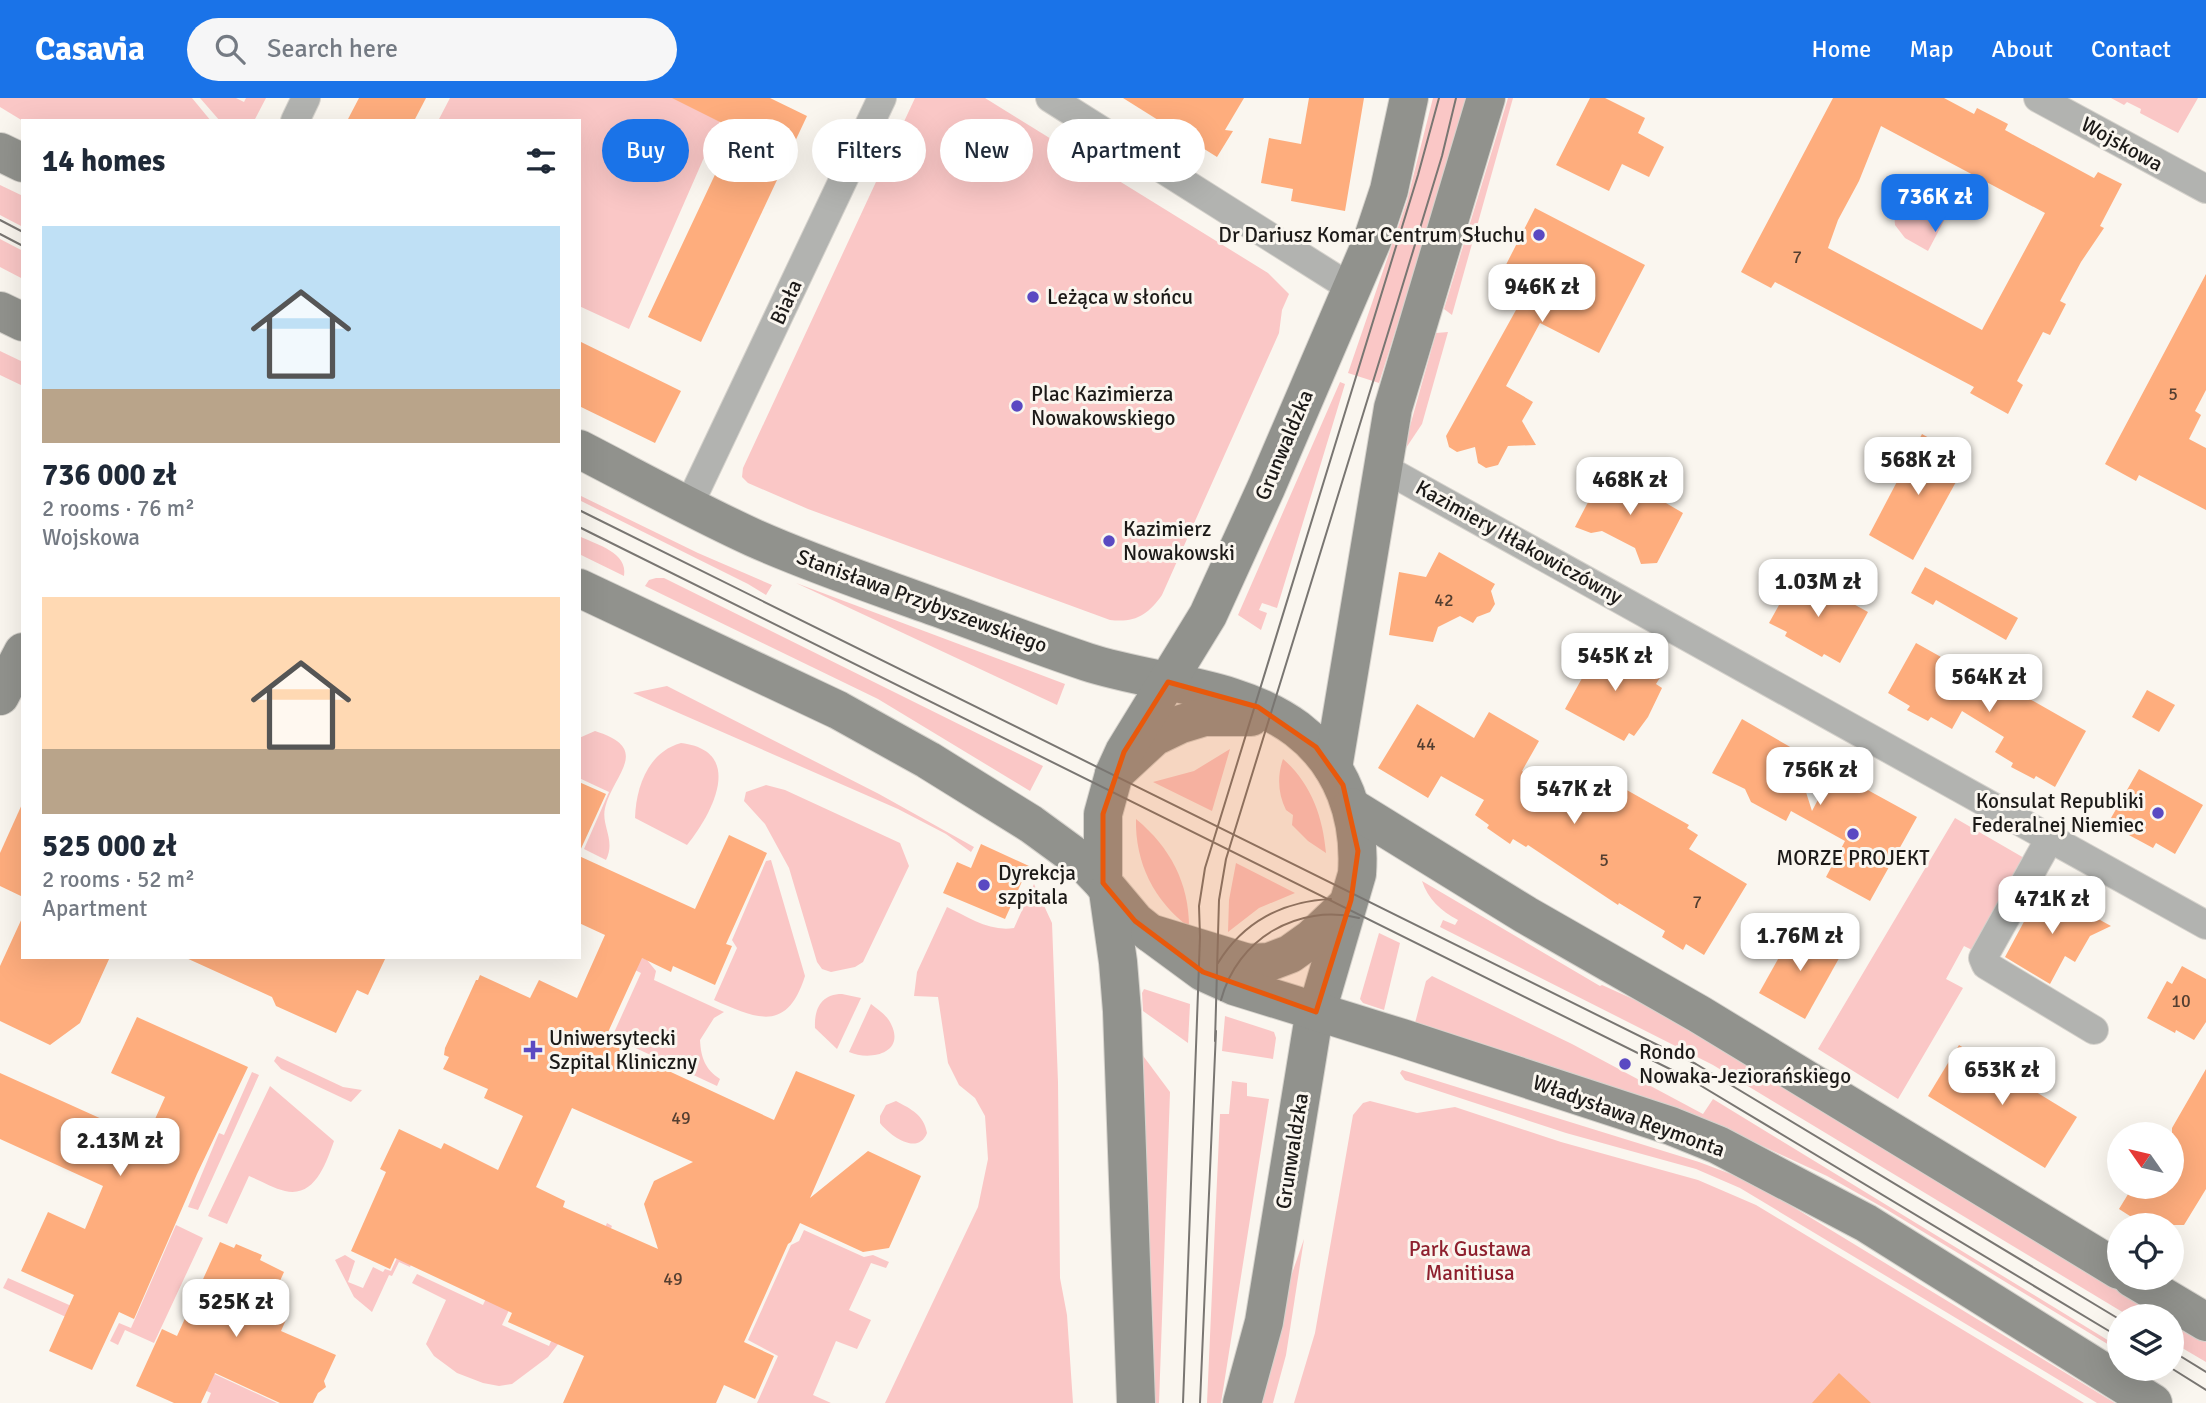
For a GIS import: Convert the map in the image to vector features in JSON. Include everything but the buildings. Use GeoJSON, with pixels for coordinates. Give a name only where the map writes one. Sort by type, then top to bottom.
{"type":"FeatureCollection","features":[{"type":"Feature","properties":{"kind":"main road","name":"Grunwaldzka"},"geometry":{"type":"LineString","coordinates":[[1105,887],[1103,814],[1113,777],[1124,752],[1220,591],[1372,241],[1389,190],[1409,98]]}},
{"type":"Feature","properties":{"kind":"main road"},"geometry":{"type":"LineString","coordinates":[[1334,768],[1393,408],[1486,98]]}},
{"type":"Feature","properties":{"kind":"main road"},"geometry":{"type":"LineString","coordinates":[[0,152],[21,162]]}},
{"type":"Feature","properties":{"kind":"main road"},"geometry":{"type":"LineString","coordinates":[[0,311],[21,321]]}},
{"type":"Feature","properties":{"kind":"main road","name":"Stanisława Przybyszewskiego"},"geometry":{"type":"LineString","coordinates":[[581,450],[755,538],[876,586],[1089,663],[1247,702],[1299,731],[1334,768]]}},
{"type":"Feature","properties":{"kind":"main road"},"geometry":{"type":"LineString","coordinates":[[581,588],[838,710],[928,760],[1031,824],[1083,862],[1105,887],[1118,962],[1122,1011],[1136,1403]]}},
{"type":"Feature","properties":{"kind":"main road"},"geometry":{"type":"LineString","coordinates":[[0,696],[21,656]]}},
{"type":"Feature","properties":{"kind":"main road"},"geometry":{"type":"LineString","coordinates":[[1113,777],[1154,737],[1181,724],[1205,717],[1278,717]]}},
{"type":"Feature","properties":{"kind":"main road","name":"Grunwaldzka"},"geometry":{"type":"LineString","coordinates":[[1242,1403],[1264,1322],[1296,1116],[1316,1012],[1357,874],[1358,851],[1351,807],[1334,768]]}},
{"type":"Feature","properties":{"kind":"main road"},"geometry":{"type":"LineString","coordinates":[[1351,807],[1515,908],[1699,1014],[2107,1263]]}},
{"type":"Feature","properties":{"kind":"main road","name":"Władysława Reymonta"},"geometry":{"type":"LineString","coordinates":[[1105,887],[1135,921],[1150,933],[1203,972],[1234,986],[1646,1118],[1718,1145],[1866,1223],[2153,1403]]}},
{"type":"Feature","properties":{"kind":"main road"},"geometry":{"type":"LineString","coordinates":[[1150,933],[1239,961],[1260,963],[1280,959],[1302,947],[1350,900]]}},
{"type":"Feature","properties":{"kind":"main road"},"geometry":{"type":"LineString","coordinates":[[2152,1290],[2206,1322]]}},
{"type":"Feature","properties":{"kind":"street"},"geometry":{"type":"LineString","coordinates":[[296,119],[306,98]]}},
{"type":"Feature","properties":{"kind":"street","name":"Biała"},"geometry":{"type":"LineString","coordinates":[[689,505],[882,98]]}},
{"type":"Feature","properties":{"kind":"street"},"geometry":{"type":"LineString","coordinates":[[1050,98],[1351,288]]}},
{"type":"Feature","properties":{"kind":"street","name":"Wojskowa"},"geometry":{"type":"LineString","coordinates":[[2038,98],[2206,189]]}},
{"type":"Feature","properties":{"kind":"street","name":"Kazimiery Iłłakowiczówny"},"geometry":{"type":"LineString","coordinates":[[1382,467],[2206,925]]}},
{"type":"Feature","properties":{"kind":"street"},"geometry":{"type":"LineString","coordinates":[[2050,838],[1983,958],[1986,965],[2094,1030]]}},
{"type":"Feature","properties":{"kind":"highlighted area"},"geometry":{"type":"Polygon","coordinates":[[[1168,682],[1258,707],[1316,747],[1343,785],[1358,851],[1351,900],[1316,1012],[1203,972],[1135,921],[1103,883],[1103,814],[1124,752],[1168,682]]]}},
{"type":"Feature","properties":{"kind":"green space"},"geometry":{"type":"Polygon","coordinates":[[[0,98],[192,98],[209,119],[21,120],[0,107],[0,98]]]}},
{"type":"Feature","properties":{"kind":"green space"},"geometry":{"type":"Polygon","coordinates":[[[200,98],[236,98],[244,102],[246,98],[266,98],[255,119],[218,119],[200,98]]]}},
{"type":"Feature","properties":{"kind":"green space"},"geometry":{"type":"Polygon","coordinates":[[[450,98],[730,98],[721,119],[703,119],[703,160],[629,329],[581,307],[581,119],[439,119],[450,98]]]}},
{"type":"Feature","properties":{"kind":"green space","name":"Plac Kazimierza Nowakowskiego"},"geometry":{"type":"Polygon","coordinates":[[[915,98],[985,98],[1019,119],[940,119],[940,182],[1033,182],[1033,128],[1047,136],[1047,182],[1121,182],[1268,273],[1289,294],[1282,310],[1279,333],[1162,595],[1151,608],[1134,619],[1110,620],[808,509],[748,483],[742,477],[743,468],[876,182],[926,182],[926,119],[905,119],[915,98]]]}},
{"type":"Feature","properties":{"kind":"green space"},"geometry":{"type":"Polygon","coordinates":[[[1433,98],[1466,98],[1379,383],[1348,373],[1407,201],[1433,98]]]}},
{"type":"Feature","properties":{"kind":"green space"},"geometry":{"type":"Polygon","coordinates":[[[1508,98],[1513,98],[1452,315],[1444,309],[1508,98]]]}},
{"type":"Feature","properties":{"kind":"green space"},"geometry":{"type":"Polygon","coordinates":[[[2111,98],[2198,98],[2178,133],[2140,113],[2141,109],[2111,98]]]}},
{"type":"Feature","properties":{"kind":"green space"},"geometry":{"type":"Polygon","coordinates":[[[0,185],[21,195],[21,226],[0,215],[0,185]]]}},
{"type":"Feature","properties":{"kind":"green space"},"geometry":{"type":"Polygon","coordinates":[[[1917,198],[1948,213],[1928,251],[1905,238],[1895,225],[1895,214],[1899,206],[1917,198]]]}},
{"type":"Feature","properties":{"kind":"green space"},"geometry":{"type":"Polygon","coordinates":[[[0,239],[21,250],[21,278],[0,267],[0,239]]]}},
{"type":"Feature","properties":{"kind":"green space"},"geometry":{"type":"Polygon","coordinates":[[[1448,332],[1422,424],[1406,448],[1436,333],[1448,332]]]}},
{"type":"Feature","properties":{"kind":"green space"},"geometry":{"type":"Polygon","coordinates":[[[0,351],[21,361],[21,385],[0,375],[0,351]]]}},
{"type":"Feature","properties":{"kind":"green space"},"geometry":{"type":"Polygon","coordinates":[[[1340,382],[1345,384],[1277,608],[1262,603],[1259,610],[1267,613],[1261,630],[1238,615],[1340,382]]]}},
{"type":"Feature","properties":{"kind":"green space"},"geometry":{"type":"Polygon","coordinates":[[[581,496],[698,553],[772,585],[766,595],[581,501],[581,496]]]}},
{"type":"Feature","properties":{"kind":"green space"},"geometry":{"type":"Polygon","coordinates":[[[581,537],[616,555],[624,568],[624,576],[581,555],[581,537]]]}},
{"type":"Feature","properties":{"kind":"green space"},"geometry":{"type":"Polygon","coordinates":[[[664,578],[1043,766],[1030,791],[878,699],[645,586],[649,580],[664,578]]]}},
{"type":"Feature","properties":{"kind":"green space"},"geometry":{"type":"Polygon","coordinates":[[[796,583],[1065,684],[1057,705],[796,583]]]}},
{"type":"Feature","properties":{"kind":"green space"},"geometry":{"type":"Polygon","coordinates":[[[667,686],[879,794],[974,847],[971,852],[946,834],[898,809],[633,693],[667,686]]]}},
{"type":"Feature","properties":{"kind":"green space"},"geometry":{"type":"Polygon","coordinates":[[[595,731],[612,738],[622,746],[626,754],[625,764],[605,808],[610,846],[606,860],[584,849],[609,792],[581,779],[581,737],[595,731]]]}},
{"type":"Feature","properties":{"kind":"green space"},"geometry":{"type":"Polygon","coordinates":[[[681,743],[701,748],[713,758],[718,771],[718,785],[713,801],[706,817],[687,845],[635,818],[638,794],[646,772],[660,754],[681,743]]]}},
{"type":"Feature","properties":{"kind":"green space"},"geometry":{"type":"Polygon","coordinates":[[[1230,749],[1212,811],[1153,782],[1194,771],[1230,749]]]}},
{"type":"Feature","properties":{"kind":"green space"},"geometry":{"type":"Polygon","coordinates":[[[1283,759],[1301,779],[1314,802],[1326,853],[1308,841],[1292,825],[1293,815],[1283,804],[1279,785],[1283,759]]]}},
{"type":"Feature","properties":{"kind":"green space"},"geometry":{"type":"Polygon","coordinates":[[[766,785],[785,790],[900,843],[909,866],[863,962],[855,967],[831,972],[822,969],[817,962],[789,868],[765,824],[744,801],[746,792],[766,785]]]}},
{"type":"Feature","properties":{"kind":"green space"},"geometry":{"type":"Polygon","coordinates":[[[1955,818],[2031,862],[1998,921],[1990,917],[1972,950],[1964,946],[1946,979],[1963,988],[1898,1099],[1818,1049],[1955,818]]]}},
{"type":"Feature","properties":{"kind":"green space"},"geometry":{"type":"Polygon","coordinates":[[[1136,819],[1159,842],[1175,867],[1185,895],[1189,927],[1166,905],[1149,880],[1139,851],[1136,819]]]}},
{"type":"Feature","properties":{"kind":"green space"},"geometry":{"type":"Polygon","coordinates":[[[771,860],[805,976],[798,994],[780,1014],[757,1016],[714,1000],[737,948],[732,940],[766,861],[771,860]]]}},
{"type":"Feature","properties":{"kind":"green space"},"geometry":{"type":"Polygon","coordinates":[[[1236,863],[1295,893],[1259,908],[1228,932],[1229,900],[1236,863]]]}},
{"type":"Feature","properties":{"kind":"green space"},"geometry":{"type":"Polygon","coordinates":[[[1422,881],[1600,986],[1664,1013],[2107,1281],[2107,1290],[2121,1290],[2144,1304],[2109,1304],[1713,1065],[1440,927],[1443,920],[1455,925],[1458,920],[1436,904],[1422,881]]]}},
{"type":"Feature","properties":{"kind":"green space"},"geometry":{"type":"Polygon","coordinates":[[[1034,884],[1052,923],[1058,1082],[1060,1278],[1067,1315],[1073,1403],[885,1403],[978,1207],[988,1159],[985,1116],[975,1098],[959,1085],[948,1063],[938,997],[914,996],[917,972],[947,907],[988,926],[1014,928],[1034,884]]]}},
{"type":"Feature","properties":{"kind":"green space"},"geometry":{"type":"Polygon","coordinates":[[[1379,933],[1400,943],[1384,1010],[1363,1003],[1360,999],[1379,933]]]}},
{"type":"Feature","properties":{"kind":"green space"},"geometry":{"type":"Polygon","coordinates":[[[640,957],[647,960],[656,971],[654,980],[724,1012],[714,1018],[700,1040],[705,1062],[720,1079],[717,1086],[612,1037],[641,973],[633,969],[640,957]]]}},
{"type":"Feature","properties":{"kind":"green space"},"geometry":{"type":"Polygon","coordinates":[[[1432,976],[1572,1044],[1703,1114],[1713,1099],[2107,1340],[2107,1344],[1884,1208],[1827,1176],[1741,1136],[1415,1023],[1426,981],[1432,976]]]}},
{"type":"Feature","properties":{"kind":"green space"},"geometry":{"type":"Polygon","coordinates":[[[1144,989],[1190,1004],[1188,1043],[1143,1011],[1144,989]]]}},
{"type":"Feature","properties":{"kind":"green space"},"geometry":{"type":"Polygon","coordinates":[[[842,994],[861,998],[837,1049],[815,1028],[815,1021],[820,1004],[824,1000],[842,994]]]}},
{"type":"Feature","properties":{"kind":"green space"},"geometry":{"type":"Polygon","coordinates":[[[871,1004],[889,1021],[894,1042],[883,1053],[857,1055],[849,1052],[871,1004]]]}},
{"type":"Feature","properties":{"kind":"green space"},"geometry":{"type":"Polygon","coordinates":[[[1225,1016],[1274,1032],[1276,1038],[1273,1059],[1222,1051],[1225,1016]]]}},
{"type":"Feature","properties":{"kind":"green space"},"geometry":{"type":"Polygon","coordinates":[[[1141,1053],[1170,1092],[1159,1403],[1154,1403],[1141,1053]]]}},
{"type":"Feature","properties":{"kind":"green space"},"geometry":{"type":"Polygon","coordinates":[[[277,1056],[343,1087],[362,1090],[351,1102],[281,1069],[274,1061],[277,1056]]]}},
{"type":"Feature","properties":{"kind":"green space"},"geometry":{"type":"Polygon","coordinates":[[[1402,1070],[1699,1162],[1752,1182],[2115,1403],[2097,1403],[1740,1188],[1696,1169],[1566,1133],[1405,1080],[1400,1073],[1402,1070]]]}},
{"type":"Feature","properties":{"kind":"green space"},"geometry":{"type":"Polygon","coordinates":[[[252,1072],[259,1075],[198,1210],[188,1207],[219,1133],[224,1135],[252,1072]]]}},
{"type":"Feature","properties":{"kind":"green space"},"geometry":{"type":"Polygon","coordinates":[[[1232,1081],[1247,1083],[1247,1096],[1269,1099],[1221,1403],[1207,1403],[1220,1114],[1229,1114],[1232,1081]]]}},
{"type":"Feature","properties":{"kind":"green space"},"geometry":{"type":"Polygon","coordinates":[[[270,1086],[334,1141],[318,1177],[304,1189],[285,1191],[249,1176],[227,1224],[208,1216],[270,1086]]]}},
{"type":"Feature","properties":{"kind":"green space"},"geometry":{"type":"Polygon","coordinates":[[[896,1101],[920,1117],[927,1133],[923,1140],[917,1143],[904,1142],[880,1123],[880,1116],[886,1105],[896,1101]]]}},
{"type":"Feature","properties":{"kind":"green space","name":"Park Gustawa Manitiusa"},"geometry":{"type":"Polygon","coordinates":[[[1370,1101],[1417,1113],[1455,1107],[1561,1142],[1698,1180],[1756,1205],[2084,1403],[1294,1403],[1315,1333],[1353,1115],[1363,1103],[1370,1101]]]}},
{"type":"Feature","properties":{"kind":"green space"},"geometry":{"type":"Polygon","coordinates":[[[419,1210],[433,1216],[410,1267],[399,1262],[392,1276],[389,1275],[372,1312],[354,1297],[335,1260],[345,1255],[355,1261],[348,1282],[363,1288],[373,1267],[383,1272],[385,1269],[391,1271],[419,1210]]]}},
{"type":"Feature","properties":{"kind":"green space"},"geometry":{"type":"Polygon","coordinates":[[[607,1223],[612,1226],[576,1310],[559,1343],[548,1357],[512,1384],[499,1386],[457,1373],[434,1356],[426,1344],[446,1300],[412,1283],[417,1274],[483,1305],[509,1249],[533,1259],[502,1325],[549,1346],[583,1266],[588,1267],[607,1223]]]}},
{"type":"Feature","properties":{"kind":"green space"},"geometry":{"type":"Polygon","coordinates":[[[176,1225],[203,1238],[154,1343],[125,1330],[118,1345],[110,1341],[119,1323],[131,1328],[176,1225]]]}},
{"type":"Feature","properties":{"kind":"green space"},"geometry":{"type":"Polygon","coordinates":[[[804,1230],[864,1257],[873,1255],[889,1262],[886,1268],[871,1263],[849,1310],[871,1320],[857,1349],[836,1341],[813,1395],[831,1403],[757,1403],[778,1356],[748,1340],[791,1245],[799,1241],[804,1230]]]}},
{"type":"Feature","properties":{"kind":"green space"},"geometry":{"type":"Polygon","coordinates":[[[1304,1239],[1286,1355],[1273,1403],[1258,1403],[1282,1302],[1304,1239]]]}},
{"type":"Feature","properties":{"kind":"green space"},"geometry":{"type":"Polygon","coordinates":[[[8,1278],[110,1323],[105,1335],[3,1288],[8,1278]]]}},
{"type":"Feature","properties":{"kind":"green space"},"geometry":{"type":"Polygon","coordinates":[[[2184,1328],[2206,1341],[2206,1362],[2184,1349],[2184,1328]]]}},
{"type":"Feature","properties":{"kind":"green space"},"geometry":{"type":"Polygon","coordinates":[[[208,1371],[277,1403],[207,1403],[211,1393],[200,1388],[208,1371]]]}},
{"type":"Feature","properties":{"kind":"tram line"},"geometry":{"type":"LineString","coordinates":[[1183,1403],[1199,906],[1205,868],[1418,175],[1439,98]]}},
{"type":"Feature","properties":{"kind":"tram line"},"geometry":{"type":"LineString","coordinates":[[1215,1041],[1219,900],[1226,859],[1442,156],[1456,98]]}},
{"type":"Feature","properties":{"kind":"tram line"},"geometry":{"type":"LineString","coordinates":[[0,220],[21,231]]}},
{"type":"Feature","properties":{"kind":"tram line"},"geometry":{"type":"LineString","coordinates":[[0,234],[21,245]]}},
{"type":"Feature","properties":{"kind":"tram line"},"geometry":{"type":"LineString","coordinates":[[581,511],[1696,1064],[2107,1312]]}},
{"type":"Feature","properties":{"kind":"tram line"},"geometry":{"type":"LineString","coordinates":[[581,528],[1688,1078],[2107,1330]]}},
{"type":"Feature","properties":{"kind":"tram line"},"geometry":{"type":"LineString","coordinates":[[1218,963],[1239,936],[1266,916],[1297,904],[1331,899]]}},
{"type":"Feature","properties":{"kind":"tram line"},"geometry":{"type":"LineString","coordinates":[[1221,1000],[1229,978],[1241,959],[1273,930],[1314,916],[1359,918]]}},
{"type":"Feature","properties":{"kind":"tram line"},"geometry":{"type":"LineString","coordinates":[[1200,1403],[1216,1031]]}},
{"type":"Feature","properties":{"kind":"tram line"},"geometry":{"type":"LineString","coordinates":[[2184,1358],[2206,1372]]}},
{"type":"Feature","properties":{"kind":"tram line"},"geometry":{"type":"LineString","coordinates":[[2184,1376],[2206,1390]]}},
{"type":"Feature","properties":{"kind":"place","name":"Dr Dariusz Komar Centrum Słuchu"},"geometry":{"type":"Point","coordinates":[1539,235]}},
{"type":"Feature","properties":{"kind":"place","name":"Leżąca w słońcu"},"geometry":{"type":"Point","coordinates":[1033,297]}},
{"type":"Feature","properties":{"kind":"place","name":"Plac Kazimierza Nowakowskiego"},"geometry":{"type":"Point","coordinates":[1017,406]}},
{"type":"Feature","properties":{"kind":"place","name":"Kazimierz Nowakowski"},"geometry":{"type":"Point","coordinates":[1109,541]}},
{"type":"Feature","properties":{"kind":"place","name":"Konsulat Republiki Federalnej Niemiec"},"geometry":{"type":"Point","coordinates":[2158,813]}},
{"type":"Feature","properties":{"kind":"place","name":"MORZE PROJEKT"},"geometry":{"type":"Point","coordinates":[1853,834]}},
{"type":"Feature","properties":{"kind":"place","name":"Dyrekcja szpitala"},"geometry":{"type":"Point","coordinates":[984,885]}},
{"type":"Feature","properties":{"kind":"place","name":"Uniwersytecki Szpital Kliniczny"},"geometry":{"type":"Point","coordinates":[533,1050]}},
{"type":"Feature","properties":{"kind":"place","name":"Rondo Nowaka-Jeziorańskiego"},"geometry":{"type":"Point","coordinates":[1625,1064]}}]}
